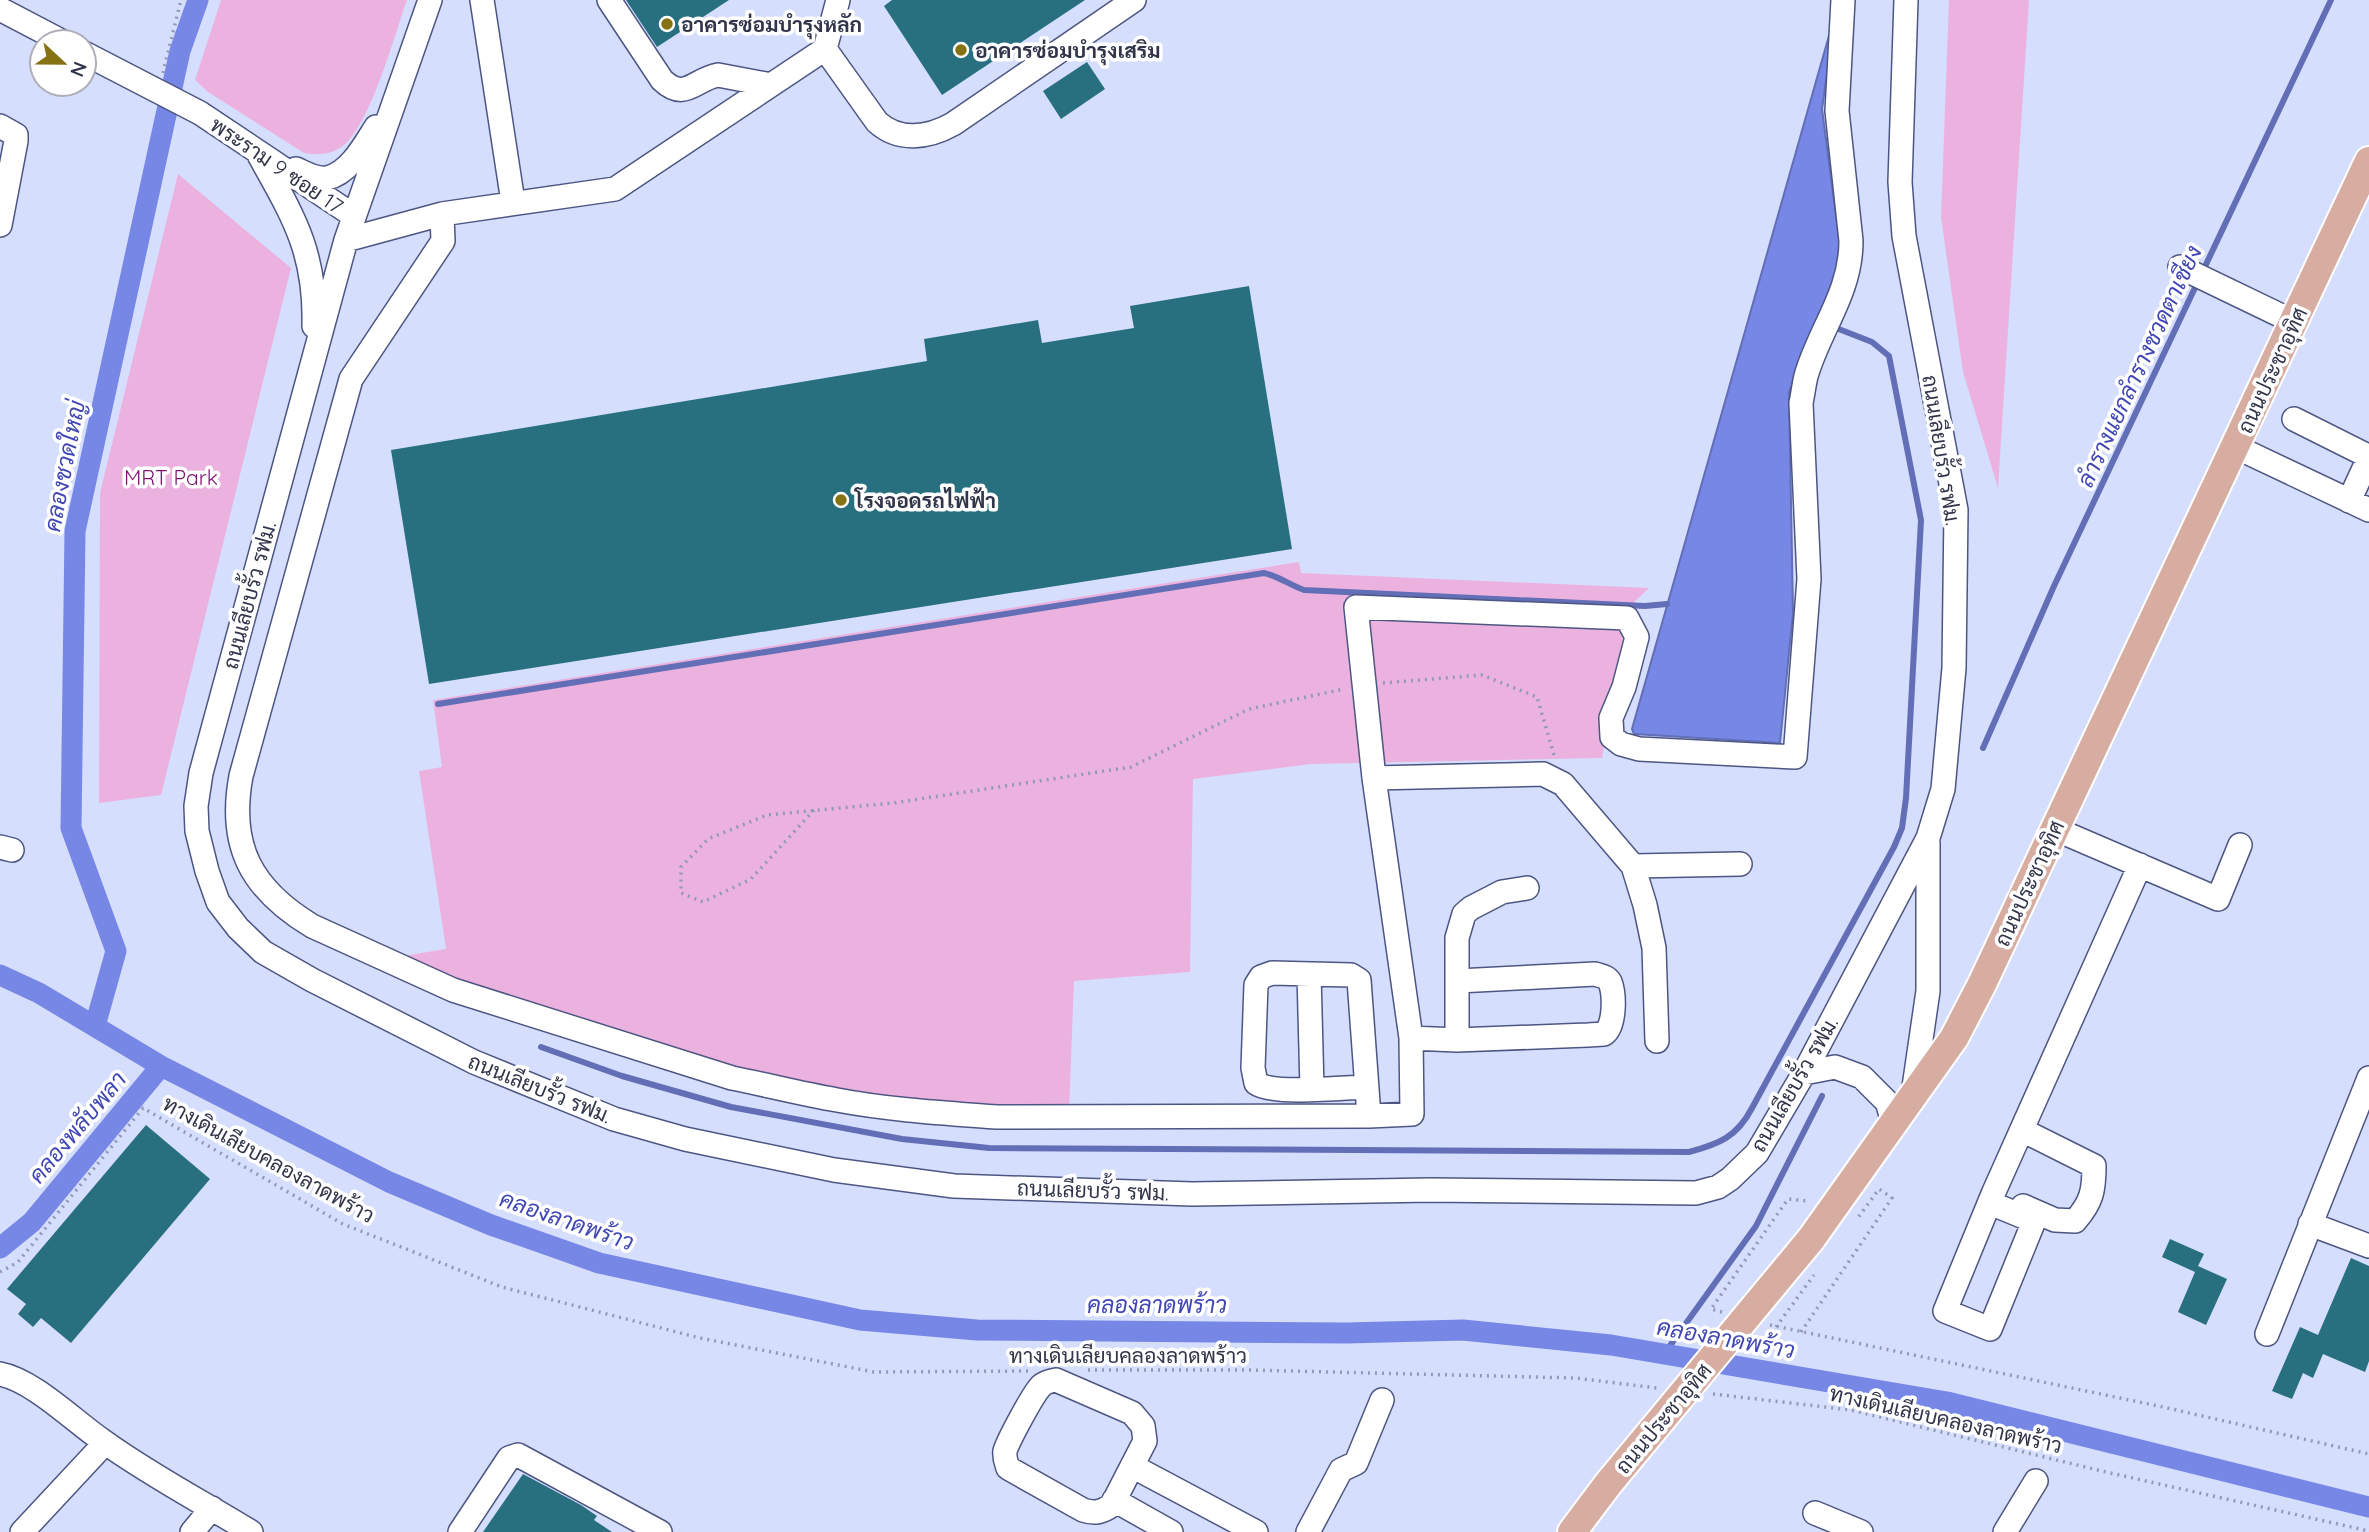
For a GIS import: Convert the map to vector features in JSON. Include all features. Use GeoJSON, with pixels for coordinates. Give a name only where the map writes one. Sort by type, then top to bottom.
{"type":"FeatureCollection","features":[{"type":"Feature","properties":{"kind":"main road","name":"ถนนประชาอุทิศ"},"geometry":{"type":"LineString","coordinates":[[1572,1532],[1608,1484],[1811,1239],[1845,1213],[1894,1125],[1954,1038],[1982,984],[2369,161]]}},
{"type":"Feature","properties":{"kind":"street","name":"ถนนเลียบรั้ว รฟม."},"geometry":{"type":"LineString","coordinates":[[430,0],[346,240],[201,773],[196,806],[200,844],[218,902],[238,928],[263,952],[312,979],[474,1062],[614,1119],[685,1139],[834,1170],[954,1186],[1192,1194],[1430,1190],[1696,1194],[1724,1183],[1757,1153],[1804,1073],[1928,838],[1943,789],[1954,668],[1956,510],[1903,236],[1900,183],[1906,0]]}},
{"type":"Feature","properties":{"kind":"street"},"geometry":{"type":"LineString","coordinates":[[482,0],[513,202]]}},
{"type":"Feature","properties":{"kind":"street"},"geometry":{"type":"LineString","coordinates":[[609,0],[662,80],[673,88],[687,89],[718,75],[771,85]]}},
{"type":"Feature","properties":{"kind":"street"},"geometry":{"type":"LineString","coordinates":[[346,240],[442,214],[615,189],[825,50],[838,0]]}},
{"type":"Feature","properties":{"kind":"street"},"geometry":{"type":"LineString","coordinates":[[825,50],[877,122],[898,135],[930,134],[953,124],[1134,0]]}},
{"type":"Feature","properties":{"kind":"street"},"geometry":{"type":"LineString","coordinates":[[442,214],[443,241],[351,379],[241,776],[236,802],[242,844],[248,864],[272,898],[312,926],[453,990],[732,1078],[839,1101],[997,1117],[1412,1114],[1411,1038],[1374,778],[1356,607],[1628,618],[1637,637],[1624,687],[1611,718],[1612,737],[1621,744],[1639,749],[1795,757],[1809,579],[1801,403],[1806,374],[1834,312],[1851,260],[1837,111],[1843,0]]}},
{"type":"Feature","properties":{"kind":"street"},"geometry":{"type":"LineString","coordinates":[[0,9],[36,28]]}},
{"type":"Feature","properties":{"kind":"street","name":"พระราม 9 ซอย 17"},"geometry":{"type":"LineString","coordinates":[[98,59],[149,79],[354,216]]}},
{"type":"Feature","properties":{"kind":"street"},"geometry":{"type":"LineString","coordinates":[[258,152],[314,177],[327,178],[355,159],[396,97]]}},
{"type":"Feature","properties":{"kind":"street"},"geometry":{"type":"LineString","coordinates":[[0,127],[16,135],[0,225]]}},
{"type":"Feature","properties":{"kind":"street"},"geometry":{"type":"LineString","coordinates":[[258,152],[290,209],[308,253],[315,297],[314,355]]}},
{"type":"Feature","properties":{"kind":"street"},"geometry":{"type":"LineString","coordinates":[[2193,273],[2294,322]]}},
{"type":"Feature","properties":{"kind":"street"},"geometry":{"type":"LineString","coordinates":[[2236,447],[2359,505],[2367,462],[2364,454],[2294,419]]}},
{"type":"Feature","properties":{"kind":"street"},"geometry":{"type":"LineString","coordinates":[[1374,778],[1543,774],[1563,784],[1633,866],[1654,948],[1657,1041]]}},
{"type":"Feature","properties":{"kind":"street"},"geometry":{"type":"LineString","coordinates":[[2055,829],[2218,899],[2240,845]]}},
{"type":"Feature","properties":{"kind":"street"},"geometry":{"type":"LineString","coordinates":[[1913,1097],[1928,990],[1928,838]]}},
{"type":"Feature","properties":{"kind":"street"},"geometry":{"type":"LineString","coordinates":[[1633,866],[1740,864]]}},
{"type":"Feature","properties":{"kind":"street"},"geometry":{"type":"LineString","coordinates":[[1991,1198],[2034,1221],[1990,1329],[1945,1311],[1991,1198],[2140,865]]}},
{"type":"Feature","properties":{"kind":"street"},"geometry":{"type":"LineString","coordinates":[[1457,1040],[1457,938],[1464,914],[1502,892],[1527,888]]}},
{"type":"Feature","properties":{"kind":"street"},"geometry":{"type":"LineString","coordinates":[[1365,1087],[1312,1089],[1261,1087],[1256,1083],[1253,1068],[1256,985],[1259,980],[1272,973],[1351,975],[1359,980],[1369,1116]]}},
{"type":"Feature","properties":{"kind":"street"},"geometry":{"type":"LineString","coordinates":[[1309,974],[1312,1089]]}},
{"type":"Feature","properties":{"kind":"street"},"geometry":{"type":"LineString","coordinates":[[1411,1038],[1457,1040],[1604,1034],[1611,1026],[1613,1010],[1610,982],[1595,974],[1458,981]]}},
{"type":"Feature","properties":{"kind":"street"},"geometry":{"type":"LineString","coordinates":[[1804,1073],[1835,1067],[1863,1077],[1887,1102],[1894,1125]]}},
{"type":"Feature","properties":{"kind":"street"},"geometry":{"type":"LineString","coordinates":[[2267,1334],[2369,1078]]}},
{"type":"Feature","properties":{"kind":"street"},"geometry":{"type":"LineString","coordinates":[[1991,1198],[2055,1220],[2075,1221],[2084,1211],[2094,1191],[2094,1166],[2022,1130]]}},
{"type":"Feature","properties":{"kind":"street"},"geometry":{"type":"LineString","coordinates":[[2310,1224],[2369,1246]]}},
{"type":"Feature","properties":{"kind":"street"},"geometry":{"type":"LineString","coordinates":[[0,1374],[32,1388],[105,1443],[251,1532]]}},
{"type":"Feature","properties":{"kind":"street"},"geometry":{"type":"LineString","coordinates":[[1050,1381],[1062,1381],[1132,1413],[1143,1426],[1145,1441],[1114,1500],[1112,1506],[1105,1510],[1091,1513],[1008,1468],[1004,1457],[1007,1445],[1040,1387],[1050,1381]]}},
{"type":"Feature","properties":{"kind":"street"},"geometry":{"type":"LineString","coordinates":[[1308,1532],[1341,1471],[1356,1463],[1382,1400]]}},
{"type":"Feature","properties":{"kind":"street"},"geometry":{"type":"LineString","coordinates":[[22,1532],[105,1443]]}},
{"type":"Feature","properties":{"kind":"street"},"geometry":{"type":"LineString","coordinates":[[460,1532],[509,1458],[514,1455],[660,1532]]}},
{"type":"Feature","properties":{"kind":"street"},"geometry":{"type":"LineString","coordinates":[[1132,1466],[1256,1532]]}},
{"type":"Feature","properties":{"kind":"street"},"geometry":{"type":"LineString","coordinates":[[2009,1531],[2036,1481]]}},
{"type":"Feature","properties":{"kind":"street"},"geometry":{"type":"LineString","coordinates":[[1114,1500],[1171,1532]]}},
{"type":"Feature","properties":{"kind":"street"},"geometry":{"type":"LineString","coordinates":[[192,1532],[212,1508]]}},
{"type":"Feature","properties":{"kind":"street"},"geometry":{"type":"LineString","coordinates":[[1815,1513],[1861,1532]]}},
{"type":"Feature","properties":{"kind":"path"},"geometry":{"type":"LineString","coordinates":[[149,79],[165,69],[181,0]]}},
{"type":"Feature","properties":{"kind":"path"},"geometry":{"type":"LineString","coordinates":[[814,810],[751,879],[703,902],[681,893],[681,867],[709,839],[767,814],[893,803],[1131,767],[1249,709],[1364,684],[1482,675],[1536,697],[1563,784]]}},
{"type":"Feature","properties":{"kind":"path","name":"ทางเดินเลียบคลองลาดพร้าว"},"geometry":{"type":"LineString","coordinates":[[0,1272],[18,1262],[143,1108],[343,1224],[502,1287],[700,1338],[874,1372],[1041,1371]]}},
{"type":"Feature","properties":{"kind":"path"},"geometry":{"type":"LineString","coordinates":[[1724,1313],[1710,1309],[1788,1199],[1845,1213],[1879,1189],[1892,1198],[1801,1332]]}},
{"type":"Feature","properties":{"kind":"path"},"geometry":{"type":"LineString","coordinates":[[1776,1327],[1815,1274]]}},
{"type":"Feature","properties":{"kind":"path"},"geometry":{"type":"LineString","coordinates":[[1763,1323],[2369,1454]]}},
{"type":"Feature","properties":{"kind":"path","name":"ทางเดินเลียบคลองลาดพร้าว"},"geometry":{"type":"LineString","coordinates":[[1083,1370],[1249,1370],[1575,1378],[1658,1388]]}},
{"type":"Feature","properties":{"kind":"path","name":"ทางเดินเลียบคลองลาดพร้าว"},"geometry":{"type":"LineString","coordinates":[[1713,1394],[1851,1410],[2106,1472],[2369,1531]]}},
{"type":"Feature","properties":{"kind":"green space"},"geometry":{"type":"Polygon","coordinates":[[[221,0],[407,0],[371,102],[351,138],[340,148],[323,154],[304,153],[208,92],[195,80],[221,0]]]}},
{"type":"Feature","properties":{"kind":"green space"},"geometry":{"type":"Polygon","coordinates":[[[1949,0],[2029,0],[1998,488],[1963,372],[1941,217],[1949,0]]]}},
{"type":"Feature","properties":{"kind":"green space","name":"MRT Park"},"geometry":{"type":"Polygon","coordinates":[[[178,174],[291,268],[161,795],[99,803],[100,493],[178,174]]]}},
{"type":"Feature","properties":{"kind":"green space"},"geometry":{"type":"Polygon","coordinates":[[[1299,562],[1301,573],[1649,588],[1628,608],[1602,758],[1311,764],[1193,779],[1190,972],[1074,981],[1069,1112],[840,1098],[736,1073],[431,971],[403,956],[446,949],[419,771],[442,767],[433,700],[1299,562]]]}},
{"type":"Feature","properties":{"kind":"water"},"geometry":{"type":"Polygon","coordinates":[[[1836,11],[1822,109],[1841,254],[1837,277],[1789,392],[1793,613],[1780,743],[1634,734],[1632,729],[1836,11]]]}},
{"type":"Feature","properties":{"kind":"building","name":"อาคารซ่อมบำรุงหลัก"},"geometry":{"type":"Polygon","coordinates":[[[626,0],[729,0],[657,47],[626,0]]]}},
{"type":"Feature","properties":{"kind":"building","name":"อาคารซ่อมบำรุงเสริม"},"geometry":{"type":"Polygon","coordinates":[[[892,0],[1085,0],[942,95],[884,6],[892,0]]]}},
{"type":"Feature","properties":{"kind":"building"},"geometry":{"type":"Polygon","coordinates":[[[1087,62],[1105,89],[1061,119],[1043,91],[1087,62]]]}},
{"type":"Feature","properties":{"kind":"building","name":"โรงจอดรถไฟฟ้า"},"geometry":{"type":"Polygon","coordinates":[[[1249,286],[1292,549],[429,684],[391,450],[927,361],[924,339],[1038,320],[1042,343],[1134,328],[1130,306],[1249,286]]]}},
{"type":"Feature","properties":{"kind":"building"},"geometry":{"type":"Polygon","coordinates":[[[146,1125],[210,1179],[71,1343],[41,1318],[33,1327],[18,1314],[26,1304],[7,1289],[146,1125]]]}},
{"type":"Feature","properties":{"kind":"building"},"geometry":{"type":"Polygon","coordinates":[[[2170,1239],[2204,1254],[2198,1266],[2227,1279],[2206,1325],[2178,1312],[2195,1272],[2162,1257],[2170,1239]]]}},
{"type":"Feature","properties":{"kind":"building"},"geometry":{"type":"Polygon","coordinates":[[[2351,1258],[2369,1266],[2369,1361],[2365,1372],[2323,1354],[2313,1378],[2303,1373],[2292,1399],[2272,1391],[2300,1327],[2318,1335],[2351,1258]]]}},
{"type":"Feature","properties":{"kind":"building"},"geometry":{"type":"Polygon","coordinates":[[[523,1474],[581,1505],[597,1516],[594,1520],[612,1532],[483,1532],[523,1474]]]}},
{"type":"Feature","properties":{"kind":"waterway","name":"คลองชวดใหญ่"},"geometry":{"type":"LineString","coordinates":[[95,1026],[116,951],[71,828],[75,531],[180,51],[198,0]]}},
{"type":"Feature","properties":{"kind":"waterway","name":"ลำรางแยกลำรางชวดตาเชียง"},"geometry":{"type":"LineString","coordinates":[[1983,748],[2054,586],[2331,0]]}},
{"type":"Feature","properties":{"kind":"waterway"},"geometry":{"type":"LineString","coordinates":[[541,1047],[622,1076],[731,1107],[902,1139],[989,1148],[1689,1152],[1726,1138],[1740,1126],[1752,1108],[1894,847],[1902,828],[1906,798],[1921,520],[1889,356],[1872,342],[1831,326]]}},
{"type":"Feature","properties":{"kind":"waterway"},"geometry":{"type":"LineString","coordinates":[[438,704],[1264,573],[1304,590],[1645,606],[1667,604]]}},
{"type":"Feature","properties":{"kind":"waterway","name":"คลองลาดพร้าว"},"geometry":{"type":"LineString","coordinates":[[0,975],[39,993],[161,1066],[389,1182],[491,1225],[599,1263],[860,1320],[977,1330],[1347,1333],[1463,1330],[1611,1345],[1947,1402],[2369,1507]]}},
{"type":"Feature","properties":{"kind":"waterway","name":"คลองพลับพลา"},"geometry":{"type":"LineString","coordinates":[[0,1248],[32,1222],[161,1066]]}},
{"type":"Feature","properties":{"kind":"waterway","name":"ลำรางแยกลำรางชวดตาเชียง"},"geometry":{"type":"LineString","coordinates":[[1664,1354],[1756,1226],[1822,1096]]}},
{"type":"Feature","properties":{"kind":"place","name":"อาคารซ่อมบำรุงหลัก"},"geometry":{"type":"Point","coordinates":[667,24]}},
{"type":"Feature","properties":{"kind":"place","name":"อาคารซ่อมบำรุงเสริม"},"geometry":{"type":"Point","coordinates":[961,50]}},
{"type":"Feature","properties":{"kind":"place","name":"โรงจอดรถไฟฟ้า"},"geometry":{"type":"Point","coordinates":[841,500]}}]}
